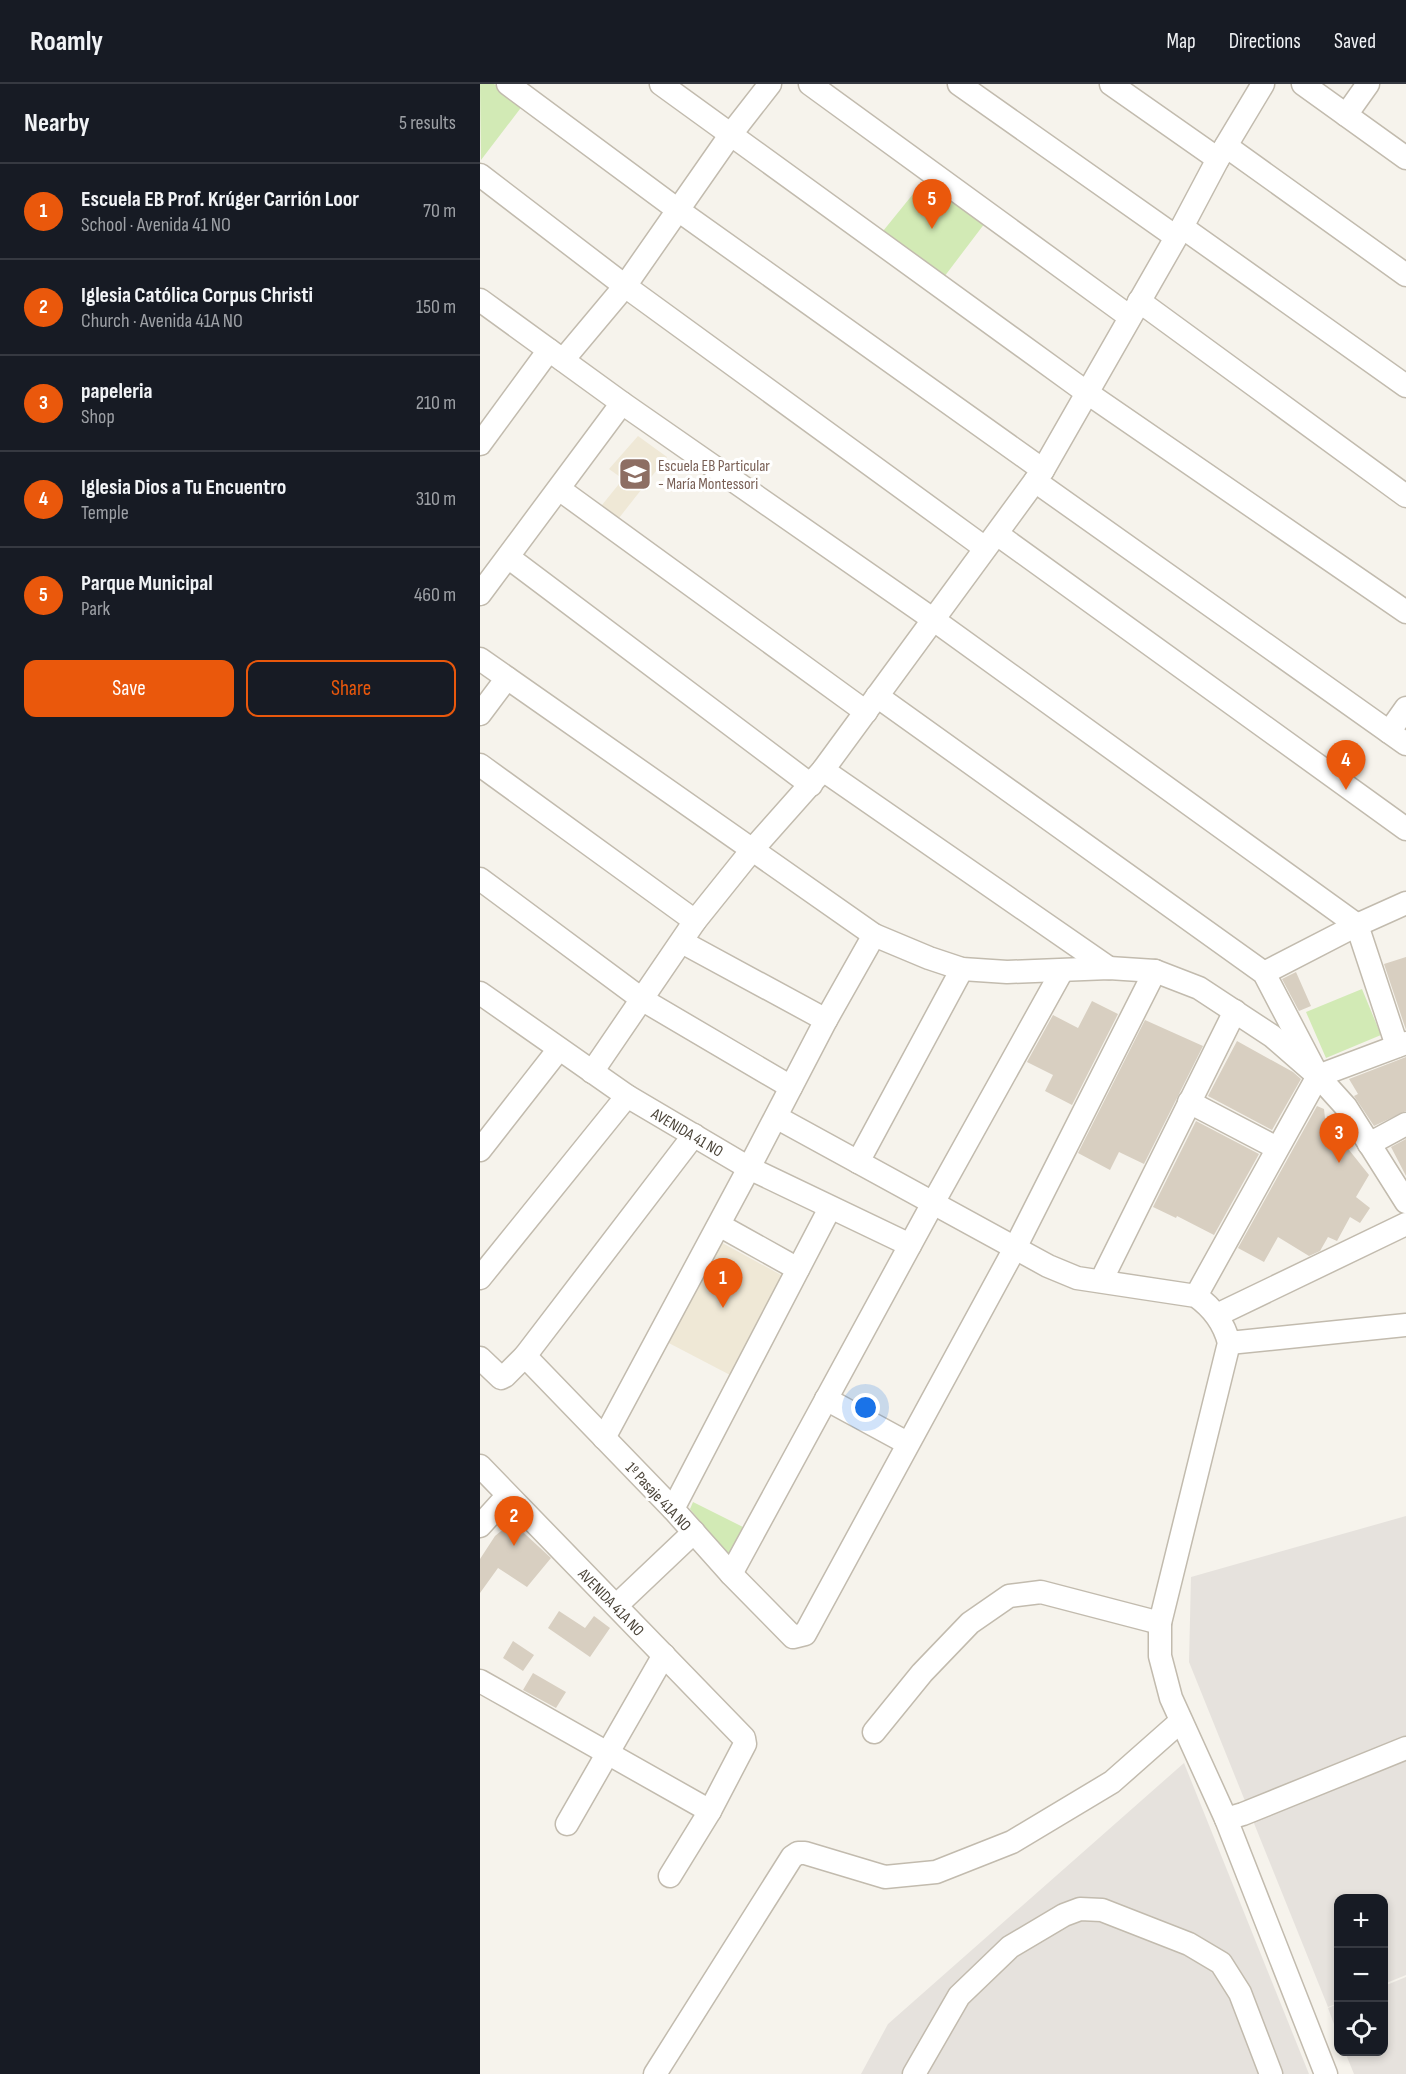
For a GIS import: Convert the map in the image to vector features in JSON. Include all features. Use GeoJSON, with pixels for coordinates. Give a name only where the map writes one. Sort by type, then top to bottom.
{"type":"FeatureCollection","features":[{"type":"Feature","properties":{"kind":"street"},"geometry":{"type":"LineString","coordinates":[[508,84],[1397,738],[1406,708]]}},
{"type":"Feature","properties":{"kind":"street"},"geometry":{"type":"LineString","coordinates":[[660,84],[1086,392],[1406,612]]}},
{"type":"Feature","properties":{"kind":"street"},"geometry":{"type":"LineString","coordinates":[[480,444],[556,355],[625,286],[731,134],[770,84]]}},
{"type":"Feature","properties":{"kind":"street"},"geometry":{"type":"LineString","coordinates":[[810,84],[1406,496]]}},
{"type":"Feature","properties":{"kind":"street"},"geometry":{"type":"LineString","coordinates":[[959,84],[1406,386]]}},
{"type":"Feature","properties":{"kind":"street"},"geometry":{"type":"LineString","coordinates":[[1112,84],[1222,152],[1406,275]]}},
{"type":"Feature","properties":{"kind":"street"},"geometry":{"type":"LineString","coordinates":[[592,1072],[695,921],[752,850],[817,777],[1039,476],[1179,232],[1222,152],[1263,84]]}},
{"type":"Feature","properties":{"kind":"street"},"geometry":{"type":"LineString","coordinates":[[1303,84],[1406,158]]}},
{"type":"Feature","properties":{"kind":"street"},"geometry":{"type":"LineString","coordinates":[[1346,115],[1368,84]]}},
{"type":"Feature","properties":{"kind":"street"},"geometry":{"type":"LineString","coordinates":[[480,175],[625,286],[1406,829]]}},
{"type":"Feature","properties":{"kind":"street"},"geometry":{"type":"LineString","coordinates":[[481,302],[622,404],[934,620],[1356,925],[1402,1045],[1318,1076],[1196,1296]]}},
{"type":"Feature","properties":{"kind":"street"},"geometry":{"type":"LineString","coordinates":[[482,587],[508,557],[622,404]]}},
{"type":"Feature","properties":{"kind":"street"},"geometry":{"type":"LineString","coordinates":[[559,489],[1264,973],[1318,1076]]}},
{"type":"Feature","properties":{"kind":"street"},"geometry":{"type":"LineString","coordinates":[[508,557],[817,777],[1109,968]]}},
{"type":"Feature","properties":{"kind":"street"},"geometry":{"type":"LineString","coordinates":[[480,659],[874,935],[962,969],[1007,972],[1109,968],[1155,971],[1200,988],[1272,1036],[1318,1076],[1346,1107],[1406,1202]]}},
{"type":"Feature","properties":{"kind":"street"},"geometry":{"type":"LineString","coordinates":[[480,714],[507,678]]}},
{"type":"Feature","properties":{"kind":"street"},"geometry":{"type":"LineString","coordinates":[[480,765],[695,921]]}},
{"type":"Feature","properties":{"kind":"street"},"geometry":{"type":"LineString","coordinates":[[480,879],[643,1000],[791,1087]]}},
{"type":"Feature","properties":{"kind":"street"},"geometry":{"type":"LineString","coordinates":[[1264,973],[1356,925],[1406,903]]}},
{"type":"Feature","properties":{"kind":"street"},"geometry":{"type":"LineString","coordinates":[[604,1438],[826,1020],[874,935]]}},
{"type":"Feature","properties":{"kind":"street"},"geometry":{"type":"LineString","coordinates":[[682,942],[826,1020]]}},
{"type":"Feature","properties":{"kind":"street"},"geometry":{"type":"LineString","coordinates":[[858,1162],[962,969]]}},
{"type":"Feature","properties":{"kind":"street"},"geometry":{"type":"LineString","coordinates":[[731,1574],[1062,971]]}},
{"type":"Feature","properties":{"kind":"street"},"geometry":{"type":"LineString","coordinates":[[826,1399],[907,1443],[1015,1248],[1155,971]]}},
{"type":"Feature","properties":{"kind":"street","name":"AVENIDA 41 NO"},"geometry":{"type":"LineString","coordinates":[[483,1002],[559,1049],[627,1096],[749,1168],[910,1245]]}},
{"type":"Feature","properties":{"kind":"street"},"geometry":{"type":"LineString","coordinates":[[1101,1281],[1235,1011]]}},
{"type":"Feature","properties":{"kind":"street"},"geometry":{"type":"LineString","coordinates":[[480,1150],[559,1049]]}},
{"type":"Feature","properties":{"kind":"street"},"geometry":{"type":"LineString","coordinates":[[480,1278],[627,1096]]}},
{"type":"Feature","properties":{"kind":"street"},"geometry":{"type":"LineString","coordinates":[[1189,1102],[1277,1149]]}},
{"type":"Feature","properties":{"kind":"street"},"geometry":{"type":"LineString","coordinates":[[776,1117],[1048,1266],[1077,1278],[1196,1296],[1208,1304],[1217,1315],[1226,1331],[1229,1343],[1160,1623],[1160,1656],[1171,1698],[1226,1819],[1326,2074]]}},
{"type":"Feature","properties":{"kind":"street"},"geometry":{"type":"LineString","coordinates":[[1369,1144],[1406,1124]]}},
{"type":"Feature","properties":{"kind":"street"},"geometry":{"type":"LineString","coordinates":[[480,1358],[501,1378],[525,1356],[694,1135]]}},
{"type":"Feature","properties":{"kind":"street"},"geometry":{"type":"LineString","coordinates":[[673,1509],[830,1208]]}},
{"type":"Feature","properties":{"kind":"street"},"geometry":{"type":"LineString","coordinates":[[1217,1315],[1406,1224]]}},
{"type":"Feature","properties":{"kind":"street"},"geometry":{"type":"LineString","coordinates":[[719,1225],[798,1269]]}},
{"type":"Feature","properties":{"kind":"street"},"geometry":{"type":"LineString","coordinates":[[1229,1343],[1406,1325]]}},
{"type":"Feature","properties":{"kind":"street","name":"1º Pasaje 41A NO"},"geometry":{"type":"LineString","coordinates":[[525,1356],[793,1637],[805,1634],[907,1443]]}},
{"type":"Feature","properties":{"kind":"street","name":"AVENIDA 41A NO"},"geometry":{"type":"LineString","coordinates":[[480,1466],[744,1738],[745,1744],[710,1810]]}},
{"type":"Feature","properties":{"kind":"street"},"geometry":{"type":"LineString","coordinates":[[480,1526],[507,1496]]}},
{"type":"Feature","properties":{"kind":"street"},"geometry":{"type":"LineString","coordinates":[[617,1605],[694,1532]]}},
{"type":"Feature","properties":{"kind":"street"},"geometry":{"type":"LineString","coordinates":[[874,1732],[922,1673],[970,1623],[1009,1596],[1041,1592],[1160,1623]]}},
{"type":"Feature","properties":{"kind":"street"},"geometry":{"type":"LineString","coordinates":[[567,1824],[664,1655]]}},
{"type":"Feature","properties":{"kind":"street"},"geometry":{"type":"LineString","coordinates":[[480,1681],[710,1810],[670,1876]]}},
{"type":"Feature","properties":{"kind":"street"},"geometry":{"type":"LineString","coordinates":[[655,2074],[792,1857],[798,1853],[805,1853],[885,1876],[936,1872],[1012,1842],[1112,1782],[1181,1721]]}},
{"type":"Feature","properties":{"kind":"street"},"geometry":{"type":"LineString","coordinates":[[1226,1819],[1406,1748]]}},
{"type":"Feature","properties":{"kind":"street"},"geometry":{"type":"LineString","coordinates":[[914,2074],[958,1996],[1010,1947],[1064,1915],[1080,1909],[1102,1910],[1189,1944],[1221,1963],[1240,1993],[1271,2074]]}},
{"type":"Feature","properties":{"kind":"shaded area","name":"Escuela EB Particular - María Montessori"},"geometry":{"type":"Polygon","coordinates":[[[638,436],[667,457],[619,518],[602,505],[623,479],[609,469],[638,436]]]}},
{"type":"Feature","properties":{"kind":"shaded area"},"geometry":{"type":"Polygon","coordinates":[[[715,1239],[783,1276],[732,1376],[663,1340],[715,1239]]]}},
{"type":"Feature","properties":{"kind":"shaded area"},"geometry":{"type":"Polygon","coordinates":[[[1406,1516],[1406,1975],[1388,1982],[1388,1894],[1334,1894],[1334,2005],[1328,2007],[1189,1662],[1191,1577],[1406,1516]]]}},
{"type":"Feature","properties":{"kind":"shaded area"},"geometry":{"type":"Polygon","coordinates":[[[1184,1763],[1309,2074],[861,2074],[888,2024],[1184,1763]]]}},
{"type":"Feature","properties":{"kind":"shaded area"},"geometry":{"type":"Polygon","coordinates":[[[1406,1977],[1406,2074],[1354,2074],[1347,2056],[1388,2056],[1388,1984],[1406,1977]]]}},
{"type":"Feature","properties":{"kind":"shaded area"},"geometry":{"type":"Polygon","coordinates":[[[1334,2006],[1334,2024],[1328,2008],[1334,2006]]]}},
{"type":"Feature","properties":{"kind":"green space"},"geometry":{"type":"Polygon","coordinates":[[[480,84],[494,84],[523,105],[481,160],[480,84]]]}},
{"type":"Feature","properties":{"kind":"green space"},"geometry":{"type":"Polygon","coordinates":[[[926,178],[985,223],[941,281],[879,236],[926,178]]]}},
{"type":"Feature","properties":{"kind":"green space"},"geometry":{"type":"Polygon","coordinates":[[[1362,989],[1381,1035],[1326,1058],[1306,1012],[1362,989]]]}},
{"type":"Feature","properties":{"kind":"green space"},"geometry":{"type":"Polygon","coordinates":[[[693,1502],[743,1527],[728,1555],[690,1509],[693,1502]]]}},
{"type":"Feature","properties":{"kind":"building"},"geometry":{"type":"Polygon","coordinates":[[[1406,957],[1406,1030],[1384,964],[1406,957]]]}},
{"type":"Feature","properties":{"kind":"building"},"geometry":{"type":"Polygon","coordinates":[[[1296,972],[1311,1006],[1299,1011],[1282,979],[1296,972]]]}},
{"type":"Feature","properties":{"kind":"building"},"geometry":{"type":"Polygon","coordinates":[[[1092,1001],[1118,1014],[1072,1105],[1045,1091],[1053,1075],[1027,1062],[1053,1015],[1078,1028],[1092,1001]]]}},
{"type":"Feature","properties":{"kind":"building"},"geometry":{"type":"Polygon","coordinates":[[[1145,1020],[1203,1046],[1144,1164],[1119,1152],[1110,1170],[1078,1153],[1145,1020]]]}},
{"type":"Feature","properties":{"kind":"building"},"geometry":{"type":"Polygon","coordinates":[[[1237,1041],[1293,1072],[1301,1079],[1272,1130],[1208,1096],[1237,1041]]]}},
{"type":"Feature","properties":{"kind":"building"},"geometry":{"type":"Polygon","coordinates":[[[1406,1057],[1406,1111],[1374,1126],[1354,1096],[1358,1094],[1349,1079],[1406,1057]]]}},
{"type":"Feature","properties":{"kind":"building"},"geometry":{"type":"Polygon","coordinates":[[[1317,1106],[1324,1109],[1325,1118],[1330,1126],[1369,1175],[1356,1197],[1370,1208],[1360,1223],[1350,1217],[1337,1241],[1328,1237],[1320,1251],[1309,1256],[1278,1237],[1264,1262],[1238,1248],[1317,1106]]]}},
{"type":"Feature","properties":{"kind":"building"},"geometry":{"type":"Polygon","coordinates":[[[1196,1121],[1259,1154],[1214,1235],[1177,1216],[1176,1218],[1153,1207],[1196,1121]]]}},
{"type":"Feature","properties":{"kind":"building"},"geometry":{"type":"Polygon","coordinates":[[[1406,1139],[1406,1176],[1391,1147],[1406,1139]]]}},
{"type":"Feature","properties":{"kind":"building"},"geometry":{"type":"Polygon","coordinates":[[[512,1522],[551,1558],[527,1587],[498,1568],[480,1593],[480,1559],[495,1536],[512,1522]]]}},
{"type":"Feature","properties":{"kind":"building"},"geometry":{"type":"Polygon","coordinates":[[[559,1611],[585,1628],[594,1616],[610,1628],[590,1657],[548,1628],[559,1611]]]}},
{"type":"Feature","properties":{"kind":"building"},"geometry":{"type":"Polygon","coordinates":[[[513,1641],[534,1655],[523,1671],[503,1658],[513,1641]]]}},
{"type":"Feature","properties":{"kind":"building"},"geometry":{"type":"Polygon","coordinates":[[[533,1673],[566,1692],[556,1708],[523,1690],[533,1673]]]}},
{"type":"Feature","properties":{"kind":"place","name":"Parque Municipal"},"geometry":{"type":"Point","coordinates":[932,229]}},
{"type":"Feature","properties":{"kind":"place","name":"Escuela EB Particular - María Montessori"},"geometry":{"type":"Point","coordinates":[635,474]}},
{"type":"Feature","properties":{"kind":"place","name":"Iglesia Dios a Tu Encuentro"},"geometry":{"type":"Point","coordinates":[1346,790]}},
{"type":"Feature","properties":{"kind":"place","name":"papeleria"},"geometry":{"type":"Point","coordinates":[1339,1163]}},
{"type":"Feature","properties":{"kind":"place","name":"Escuela EB Prof. Krúger Carrión Loor"},"geometry":{"type":"Point","coordinates":[723,1308]}},
{"type":"Feature","properties":{"kind":"place","name":"Iglesia Católica Corpus Christi"},"geometry":{"type":"Point","coordinates":[514,1546]}}]}
